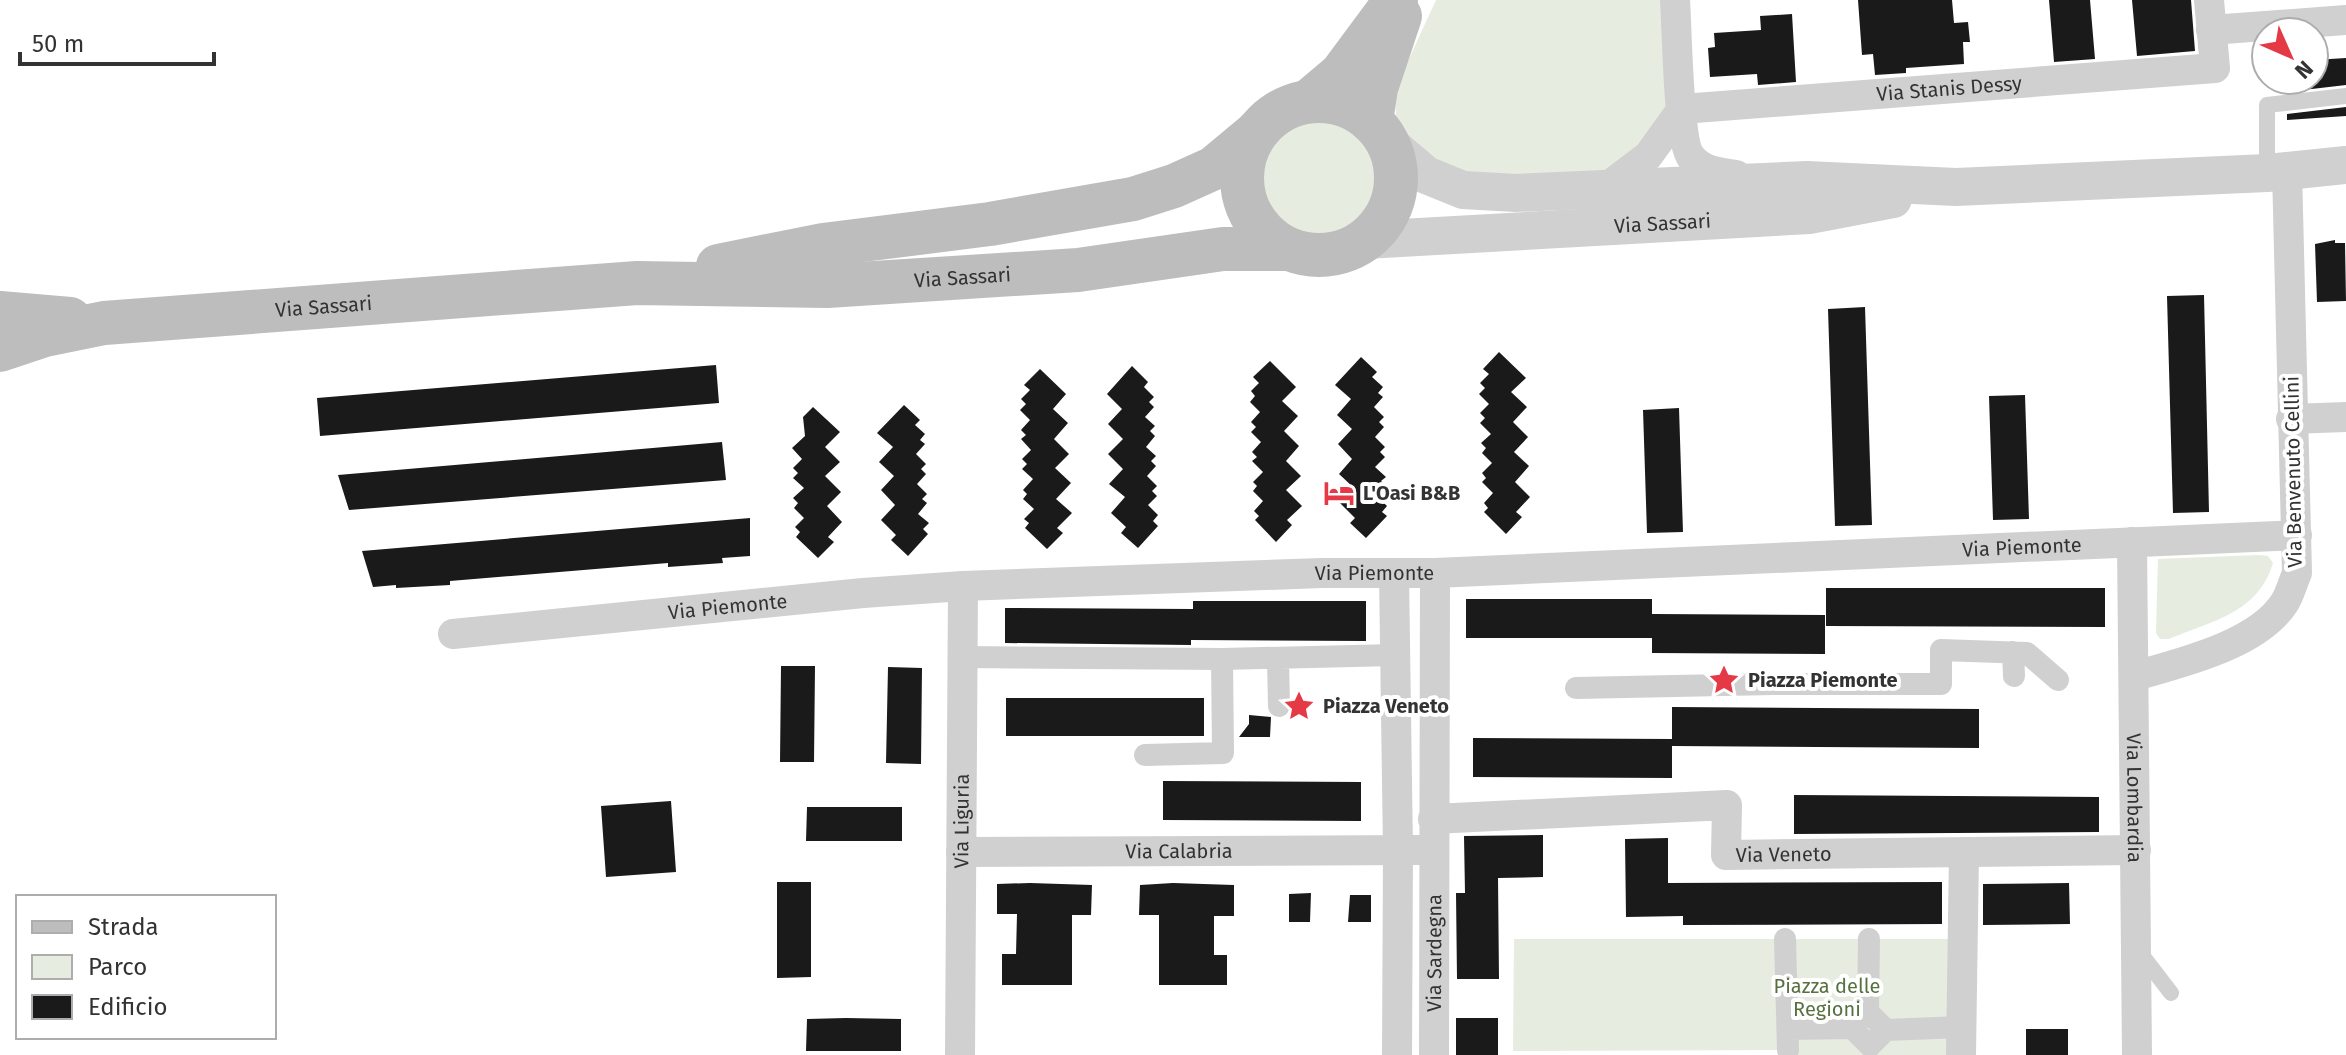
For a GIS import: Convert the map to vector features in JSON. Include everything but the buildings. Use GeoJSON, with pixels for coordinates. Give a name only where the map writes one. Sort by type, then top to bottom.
{"type":"FeatureCollection","features":[{"type":"Feature","properties":{"kind":"main road"},"geometry":{"type":"LineString","coordinates":[[1309,101],[1341,74],[1396,0]]}},
{"type":"Feature","properties":{"kind":"main road"},"geometry":{"type":"LineString","coordinates":[[1379,131],[1360,113],[1336,102],[1309,101],[1285,108],[1274,115],[1256,133],[1243,160],[1242,191],[1246,206],[1262,231],[1287,249],[1314,256],[1327,255],[1354,247],[1365,240],[1386,216],[1396,187],[1396,172],[1379,131],[1376,88],[1406,0]]}},
{"type":"Feature","properties":{"kind":"main road","name":"Via Sassari"},"geometry":{"type":"LineString","coordinates":[[637,283],[823,245],[990,224],[1133,199],[1174,186],[1214,168],[1256,133]]}},
{"type":"Feature","properties":{"kind":"main road","name":"Via Sassari"},"geometry":{"type":"LineString","coordinates":[[0,350],[45,335],[104,323],[637,283],[827,286],[1078,270],[1223,249],[1287,249]]}},
{"type":"Feature","properties":{"kind":"main road","name":"Via Sassari"},"geometry":{"type":"LineString","coordinates":[[0,313],[104,323]]}},
{"type":"Feature","properties":{"kind":"street"},"geometry":{"type":"LineString","coordinates":[[1675,0],[1688,154],[1703,169],[1774,182]]}},
{"type":"Feature","properties":{"kind":"street"},"geometry":{"type":"LineString","coordinates":[[2210,15],[2346,20]]}},
{"type":"Feature","properties":{"kind":"street","name":"Via Stanis Dessy"},"geometry":{"type":"LineString","coordinates":[[1682,109],[2215,68],[2210,15]]}},
{"type":"Feature","properties":{"kind":"street"},"geometry":{"type":"LineString","coordinates":[[1603,190],[1648,156],[1682,109]]}},
{"type":"Feature","properties":{"kind":"street","name":"Via Sassari"},"geometry":{"type":"LineString","coordinates":[[1379,131],[1426,175],[1463,190],[1516,193],[1807,180],[1956,187],[2277,172],[2346,165]]}},
{"type":"Feature","properties":{"kind":"street","name":"Via Benvenuto Cellini"},"geometry":{"type":"LineString","coordinates":[[2135,676],[2213,652],[2263,625],[2284,603],[2297,573],[2277,172]]}},
{"type":"Feature","properties":{"kind":"street","name":"Via Sassari"},"geometry":{"type":"LineString","coordinates":[[1365,240],[1809,215],[1956,187]]}},
{"type":"Feature","properties":{"kind":"street"},"geometry":{"type":"LineString","coordinates":[[2291,419],[2346,417]]}},
{"type":"Feature","properties":{"kind":"street","name":"Via Piemonte"},"geometry":{"type":"LineString","coordinates":[[453,634],[963,586],[1322,573],[1435,573],[2297,535]]}},
{"type":"Feature","properties":{"kind":"street","name":"Via Lombardia"},"geometry":{"type":"LineString","coordinates":[[2132,542],[2137,1055]]}},
{"type":"Feature","properties":{"kind":"street","name":"Via Sardegna"},"geometry":{"type":"LineString","coordinates":[[1394,573],[1397,1055]]}},
{"type":"Feature","properties":{"kind":"street","name":"Via Sardegna"},"geometry":{"type":"LineString","coordinates":[[1434,1055],[1432,850],[1435,573]]}},
{"type":"Feature","properties":{"kind":"street","name":"Via Liguria"},"geometry":{"type":"LineString","coordinates":[[960,1055],[963,586]]}},
{"type":"Feature","properties":{"kind":"street"},"geometry":{"type":"LineString","coordinates":[[1576,688],[1941,684],[1941,650],[2027,653],[2058,680]]}},
{"type":"Feature","properties":{"kind":"street"},"geometry":{"type":"LineString","coordinates":[[2013,652],[2014,676]]}},
{"type":"Feature","properties":{"kind":"street"},"geometry":{"type":"LineString","coordinates":[[963,657],[1278,659],[1395,655]]}},
{"type":"Feature","properties":{"kind":"street"},"geometry":{"type":"LineString","coordinates":[[1145,755],[1223,753],[1222,659]]}},
{"type":"Feature","properties":{"kind":"street"},"geometry":{"type":"LineString","coordinates":[[1278,659],[1279,706]]}},
{"type":"Feature","properties":{"kind":"street","name":"Via Veneto"},"geometry":{"type":"LineString","coordinates":[[1433,819],[1727,805],[1726,855],[2136,850]]}},
{"type":"Feature","properties":{"kind":"street"},"geometry":{"type":"LineString","coordinates":[[1398,851],[1432,850]]}},
{"type":"Feature","properties":{"kind":"street","name":"Via Calabria"},"geometry":{"type":"LineString","coordinates":[[961,852],[1398,851]]}},
{"type":"Feature","properties":{"kind":"street"},"geometry":{"type":"LineString","coordinates":[[1869,939],[1860,1020],[1875,1044],[1961,1041],[1964,852]]}},
{"type":"Feature","properties":{"kind":"street"},"geometry":{"type":"LineString","coordinates":[[1785,939],[1788,1039],[1860,1020]]}},
{"type":"Feature","properties":{"kind":"lane"},"geometry":{"type":"LineString","coordinates":[[2277,172],[2267,105],[2346,96]]}},
{"type":"Feature","properties":{"kind":"lane"},"geometry":{"type":"LineString","coordinates":[[2136,949],[2171,993]]}},
{"type":"Feature","properties":{"kind":"green space"},"geometry":{"type":"Polygon","coordinates":[[[1436,0],[1664,0],[1682,109],[1627,172],[1461,177],[1435,168],[1397,127],[1395,101],[1402,74],[1436,0]]]}},
{"type":"Feature","properties":{"kind":"green space"},"geometry":{"type":"Polygon","coordinates":[[[1318,121],[1340,126],[1359,138],[1371,157],[1376,179],[1371,201],[1359,220],[1340,232],[1318,237],[1296,232],[1277,220],[1265,201],[1260,179],[1265,157],[1277,138],[1296,126],[1318,121]]]}},
{"type":"Feature","properties":{"kind":"green space"},"geometry":{"type":"Polygon","coordinates":[[[2268,556],[2273,563],[2266,580],[2245,604],[2217,620],[2169,639],[2160,639],[2156,633],[2158,559],[2268,556]]]}},
{"type":"Feature","properties":{"kind":"green space","name":"Piazza delle Regioni"},"geometry":{"type":"Polygon","coordinates":[[[1514,939],[1951,939],[1950,1055],[1788,1055],[1787,1050],[1513,1051],[1514,939]]]}},
{"type":"Feature","properties":{"kind":"place","name":"L'Oasi B&B"},"geometry":{"type":"Point","coordinates":[1339,493]}},
{"type":"Feature","properties":{"kind":"place","name":"Piazza Piemonte"},"geometry":{"type":"Point","coordinates":[1724,680]}},
{"type":"Feature","properties":{"kind":"place","name":"Piazza Veneto"},"geometry":{"type":"Point","coordinates":[1299,706]}}]}
